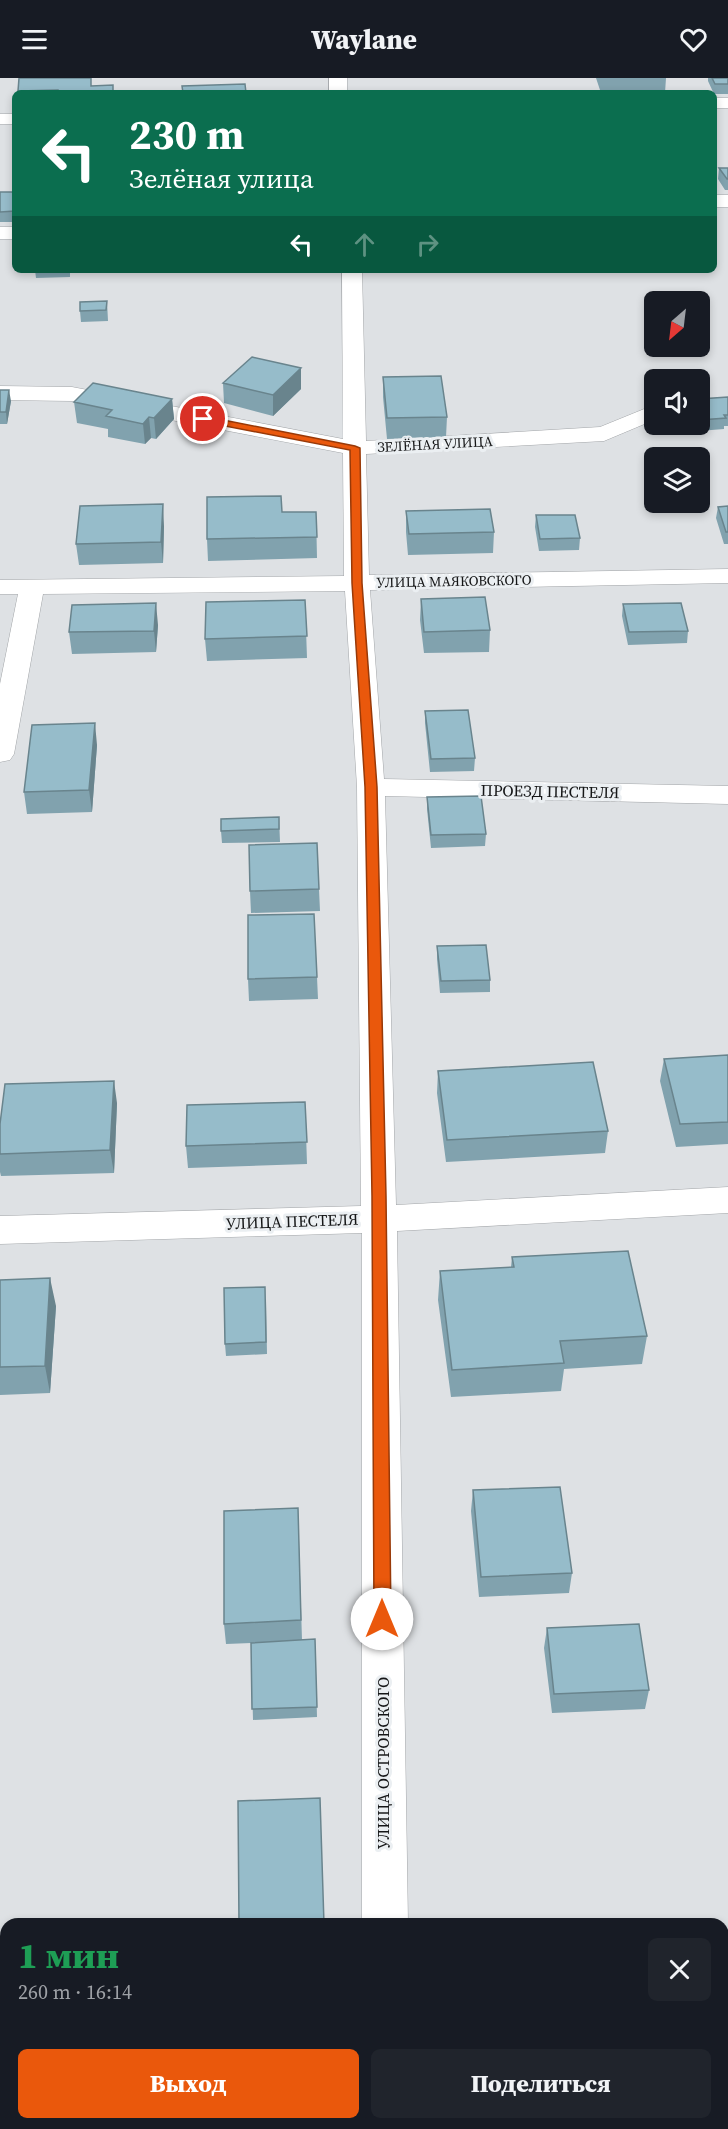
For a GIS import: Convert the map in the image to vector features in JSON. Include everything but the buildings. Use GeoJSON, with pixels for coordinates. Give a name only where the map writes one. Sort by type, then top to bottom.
{"type":"FeatureCollection","features":[{"type":"Feature","properties":{"kind":"street","name":"УЛИЦА ОСТРОВСКОГО"},"geometry":{"type":"LineString","coordinates":[[352,273],[357,583],[371,787],[379,1219],[385,1918]]}},
{"type":"Feature","properties":{"kind":"street","name":"ЗЕЛЁНАЯ УЛИЦА"},"geometry":{"type":"LineString","coordinates":[[0,393],[72,394],[355,448],[604,434],[644,416]]}},
{"type":"Feature","properties":{"kind":"street","name":"УЛИЦА МАЯКОВСКОГО"},"geometry":{"type":"LineString","coordinates":[[0,587],[728,576]]}},
{"type":"Feature","properties":{"kind":"street"},"geometry":{"type":"LineString","coordinates":[[0,754],[32,585]]}},
{"type":"Feature","properties":{"kind":"street","name":"ПРОЕЗД ПЕСТЕЛЯ"},"geometry":{"type":"LineString","coordinates":[[371,787],[728,795]]}},
{"type":"Feature","properties":{"kind":"street","name":"УЛИЦА ПЕСТЕЛЯ"},"geometry":{"type":"LineString","coordinates":[[0,1230],[379,1219],[728,1200]]}},
{"type":"Feature","properties":{"kind":"route"},"geometry":{"type":"LineString","coordinates":[[203,419],[355,448],[357,583],[371,787],[379,1196],[382,1619]]}}]}
